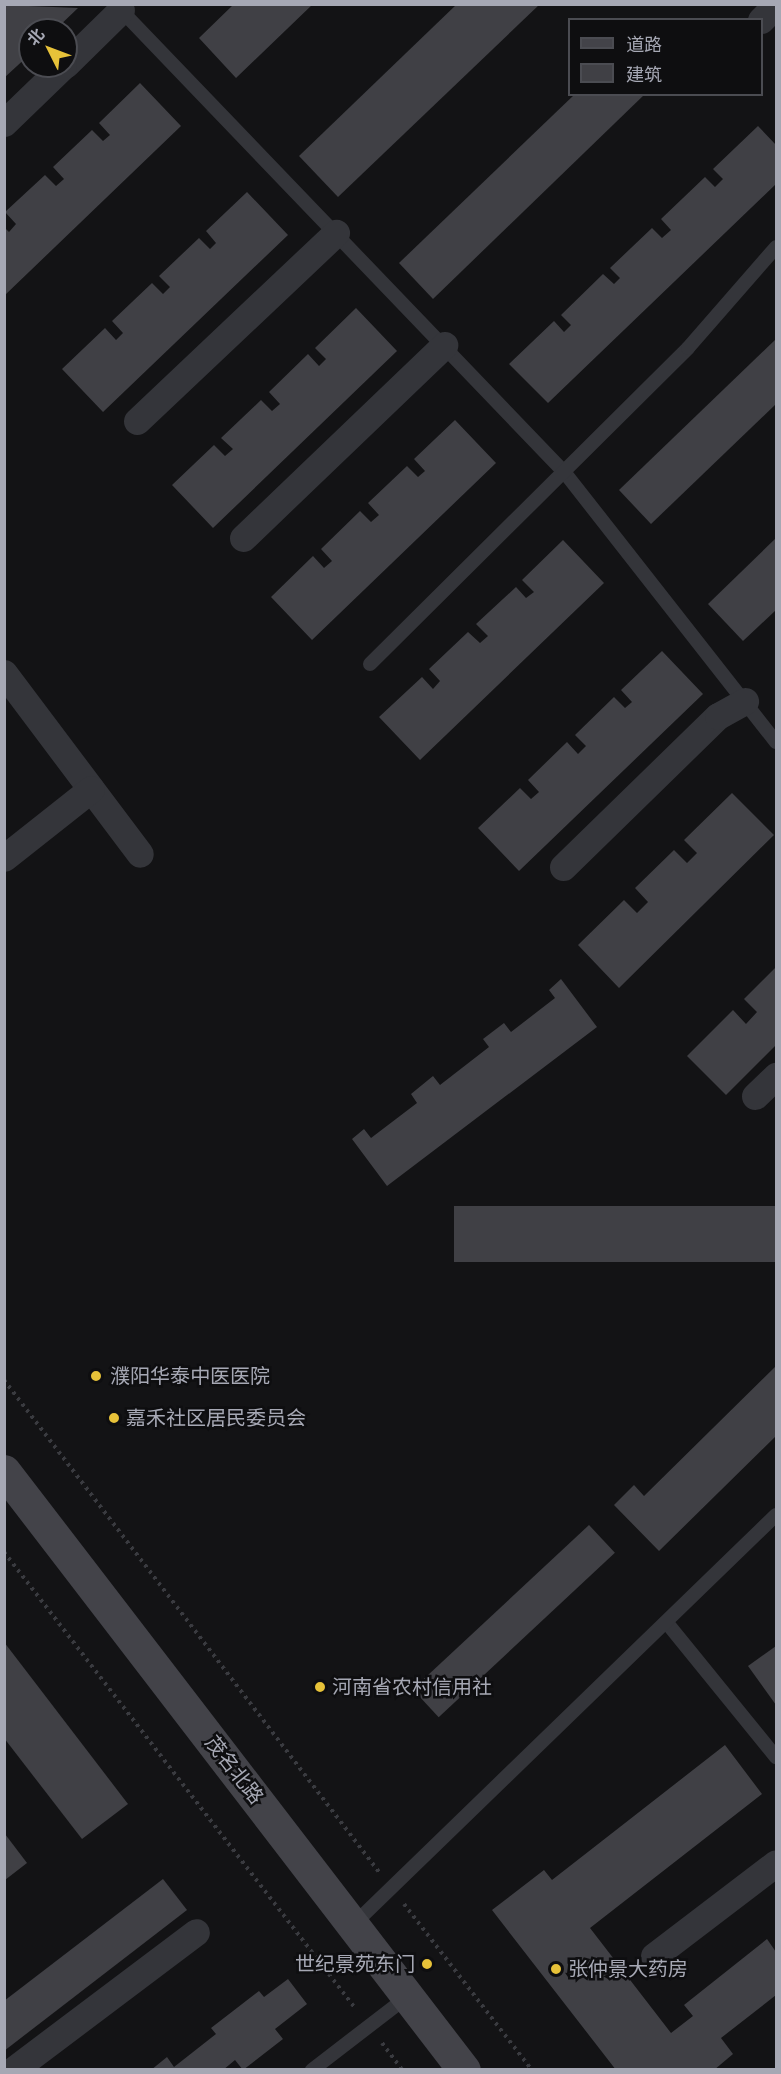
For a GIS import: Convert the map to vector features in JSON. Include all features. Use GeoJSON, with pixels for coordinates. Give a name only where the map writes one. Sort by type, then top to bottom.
{"type":"FeatureCollection","features":[{"type":"Feature","properties":{"kind":"street"},"geometry":{"type":"LineString","coordinates":[[763,18],[777,5]]}},
{"type":"Feature","properties":{"kind":"street"},"geometry":{"type":"LineString","coordinates":[[78,51],[119,7]]}},
{"type":"Feature","properties":{"kind":"street"},"geometry":{"type":"LineString","coordinates":[[4,123],[51,78]]}},
{"type":"Feature","properties":{"kind":"street"},"geometry":{"type":"LineString","coordinates":[[138,421],[336,232]]}},
{"type":"Feature","properties":{"kind":"street"},"geometry":{"type":"LineString","coordinates":[[243,538],[444,345]]}},
{"type":"Feature","properties":{"kind":"street"},"geometry":{"type":"LineString","coordinates":[[4,673],[140,854]]}},
{"type":"Feature","properties":{"kind":"street"},"geometry":{"type":"LineString","coordinates":[[563,867],[717,716],[745,701]]}},
{"type":"Feature","properties":{"kind":"street"},"geometry":{"type":"LineString","coordinates":[[4,858],[91,789]]}},
{"type":"Feature","properties":{"kind":"street"},"geometry":{"type":"LineString","coordinates":[[755,1096],[777,1076]]}},
{"type":"Feature","properties":{"kind":"street","name":"茂名北路"},"geometry":{"type":"LineString","coordinates":[[4,1471],[464,2070]]}},
{"type":"Feature","properties":{"kind":"street"},"geometry":{"type":"LineString","coordinates":[[654,1956],[777,1863]]}},
{"type":"Feature","properties":{"kind":"street"},"geometry":{"type":"LineString","coordinates":[[13,2070],[196,1932]]}},
{"type":"Feature","properties":{"kind":"lane"},"geometry":{"type":"LineString","coordinates":[[119,7],[565,473],[777,742]]}},
{"type":"Feature","properties":{"kind":"lane"},"geometry":{"type":"LineString","coordinates":[[370,664],[565,473],[777,247]]}},
{"type":"Feature","properties":{"kind":"lane"},"geometry":{"type":"LineString","coordinates":[[353,1925],[668,1623],[777,1515]]}},
{"type":"Feature","properties":{"kind":"lane"},"geometry":{"type":"LineString","coordinates":[[668,1623],[777,1757]]}},
{"type":"Feature","properties":{"kind":"lane"},"geometry":{"type":"LineString","coordinates":[[312,2070],[408,1996]]}},
{"type":"Feature","properties":{"kind":"path"},"geometry":{"type":"LineString","coordinates":[[4,1380],[532,2070]]}},
{"type":"Feature","properties":{"kind":"path"},"geometry":{"type":"LineString","coordinates":[[4,1552],[402,2070]]}},
{"type":"Feature","properties":{"kind":"building"},"geometry":{"type":"Polygon","coordinates":[[[234,4],[253,6],[313,4],[236,78],[199,38],[234,4]]]}},
{"type":"Feature","properties":{"kind":"building"},"geometry":{"type":"Polygon","coordinates":[[[457,4],[540,4],[338,197],[299,156],[457,4]]]}},
{"type":"Feature","properties":{"kind":"building"},"geometry":{"type":"Polygon","coordinates":[[[4,5],[78,8],[68,18],[18,18],[18,65],[4,78],[4,5]]]}},
{"type":"Feature","properties":{"kind":"building"},"geometry":{"type":"Polygon","coordinates":[[[140,83],[181,126],[4,296],[4,227],[9,232],[16,224],[5,212],[45,175],[56,186],[64,179],[53,167],[92,130],[103,141],[110,135],[99,123],[140,83]]]}},
{"type":"Feature","properties":{"kind":"building"},"geometry":{"type":"Polygon","coordinates":[[[573,96],[643,96],[433,299],[399,263],[573,96]]]}},
{"type":"Feature","properties":{"kind":"building"},"geometry":{"type":"Polygon","coordinates":[[[758,126],[776,145],[776,184],[548,403],[509,364],[554,321],[564,332],[571,325],[561,315],[603,274],[614,284],[620,278],[610,268],[652,228],[662,238],[671,230],[661,219],[705,177],[715,187],[723,179],[713,169],[758,126]]]}},
{"type":"Feature","properties":{"kind":"building"},"geometry":{"type":"Polygon","coordinates":[[[247,192],[288,235],[103,412],[62,369],[105,328],[116,340],[123,333],[112,321],[152,283],[163,294],[170,287],[159,276],[199,238],[210,249],[216,243],[206,231],[247,192]]]}},
{"type":"Feature","properties":{"kind":"building"},"geometry":{"type":"Polygon","coordinates":[[[356,308],[397,351],[213,528],[172,485],[214,445],[225,456],[233,449],[221,438],[261,400],[272,411],[280,404],[269,392],[308,354],[319,366],[326,359],[315,348],[356,308]]]}},
{"type":"Feature","properties":{"kind":"building"},"geometry":{"type":"Polygon","coordinates":[[[776,339],[776,404],[651,524],[619,490],[776,339]]]}},
{"type":"Feature","properties":{"kind":"building"},"geometry":{"type":"Polygon","coordinates":[[[455,420],[496,463],[312,640],[271,597],[313,556],[324,568],[332,561],[321,549],[360,511],[371,522],[379,515],[368,503],[407,466],[418,477],[425,471],[414,459],[455,420]]]}},
{"type":"Feature","properties":{"kind":"building"},"geometry":{"type":"Polygon","coordinates":[[[776,538],[776,610],[743,641],[708,604],[776,538]]]}},
{"type":"Feature","properties":{"kind":"building"},"geometry":{"type":"Polygon","coordinates":[[[563,540],[604,583],[420,760],[379,717],[422,677],[433,689],[440,681],[429,669],[468,632],[480,643],[488,636],[476,624],[516,587],[526,598],[534,592],[522,580],[563,540]]]}},
{"type":"Feature","properties":{"kind":"building"},"geometry":{"type":"Polygon","coordinates":[[[662,651],[703,694],[519,871],[478,828],[520,788],[531,799],[539,792],[528,780],[567,742],[578,754],[586,746],[575,735],[614,697],[625,708],[632,702],[621,690],[662,651]]]}},
{"type":"Feature","properties":{"kind":"building"},"geometry":{"type":"Polygon","coordinates":[[[732,793],[774,835],[619,988],[578,945],[624,900],[637,913],[648,902],[635,888],[674,850],[687,863],[697,853],[684,840],[732,793]]]}},
{"type":"Feature","properties":{"kind":"building"},"geometry":{"type":"Polygon","coordinates":[[[776,967],[776,1045],[726,1095],[687,1056],[733,1010],[746,1024],[757,1012],[744,999],[776,967]]]}},
{"type":"Feature","properties":{"kind":"building"},"geometry":{"type":"Polygon","coordinates":[[[561,979],[597,1027],[387,1186],[352,1139],[364,1129],[371,1138],[417,1103],[411,1094],[433,1076],[440,1085],[489,1047],[483,1039],[504,1023],[511,1032],[555,998],[549,990],[561,979]]]}},
{"type":"Feature","properties":{"kind":"building"},"geometry":{"type":"Polygon","coordinates":[[[454,1206],[776,1206],[776,1262],[454,1262],[454,1206]]]}},
{"type":"Feature","properties":{"kind":"building"},"geometry":{"type":"Polygon","coordinates":[[[776,1366],[776,1436],[659,1551],[614,1505],[634,1485],[644,1496],[776,1366]]]}},
{"type":"Feature","properties":{"kind":"building"},"geometry":{"type":"Polygon","coordinates":[[[589,1525],[615,1553],[439,1717],[413,1689],[589,1525]]]}},
{"type":"Feature","properties":{"kind":"building"},"geometry":{"type":"Polygon","coordinates":[[[4,1642],[128,1804],[82,1839],[4,1738],[4,1642]]]}},
{"type":"Feature","properties":{"kind":"building"},"geometry":{"type":"Polygon","coordinates":[[[776,1646],[776,1705],[748,1666],[776,1646]]]}},
{"type":"Feature","properties":{"kind":"building"},"geometry":{"type":"Polygon","coordinates":[[[725,1745],[762,1794],[590,1928],[671,2033],[693,2016],[684,2005],[767,1939],[776,1952],[776,1995],[721,2038],[733,2054],[714,2070],[616,2070],[492,1910],[544,1870],[552,1880],[725,1745]]]}},
{"type":"Feature","properties":{"kind":"building"},"geometry":{"type":"Polygon","coordinates":[[[5,1834],[27,1863],[5,1880],[5,1834]]]}},
{"type":"Feature","properties":{"kind":"building"},"geometry":{"type":"Polygon","coordinates":[[[163,1879],[187,1910],[4,2051],[4,2001],[163,1879]]]}},
{"type":"Feature","properties":{"kind":"building"},"geometry":{"type":"Polygon","coordinates":[[[288,1979],[307,2004],[275,2029],[283,2039],[243,2070],[235,2060],[223,2070],[151,2070],[167,2057],[174,2067],[216,2034],[211,2028],[259,1991],[264,1997],[288,1979]]]}},
{"type":"Feature","properties":{"kind":"place","name":"濮阳华泰中医医院"},"geometry":{"type":"Point","coordinates":[96,1376]}},
{"type":"Feature","properties":{"kind":"place","name":"嘉禾社区居民委员会"},"geometry":{"type":"Point","coordinates":[114,1418]}},
{"type":"Feature","properties":{"kind":"place","name":"河南省农村信用社"},"geometry":{"type":"Point","coordinates":[320,1687]}},
{"type":"Feature","properties":{"kind":"place","name":"世纪景苑东门"},"geometry":{"type":"Point","coordinates":[427,1964]}},
{"type":"Feature","properties":{"kind":"place","name":"张仲景大药房"},"geometry":{"type":"Point","coordinates":[556,1969]}}]}
